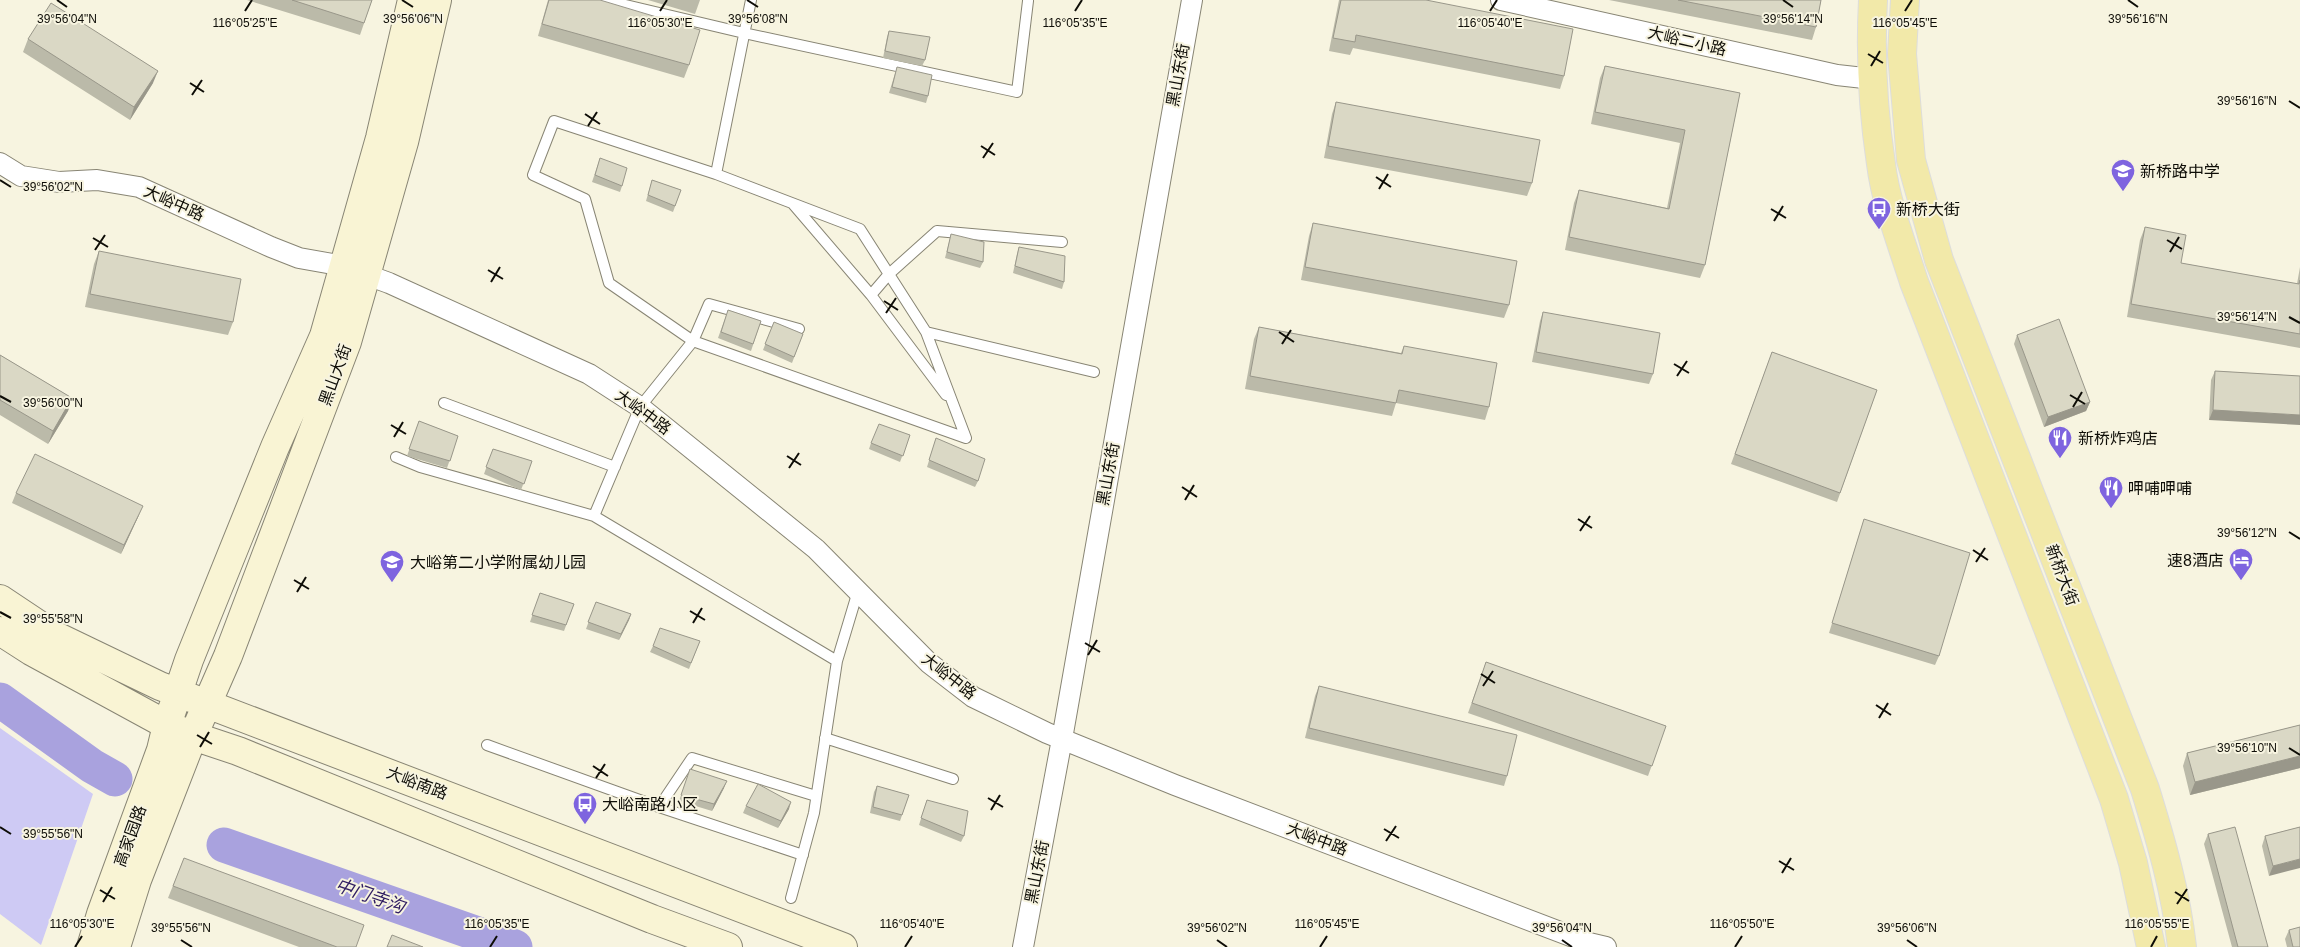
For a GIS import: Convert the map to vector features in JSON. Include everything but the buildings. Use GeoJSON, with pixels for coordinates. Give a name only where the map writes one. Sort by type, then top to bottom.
{"type":"FeatureCollection","features":[{"type":"Feature","properties":{"kind":"main road","name":"黑山大街"},"geometry":{"type":"LineString","coordinates":[[193,736],[228,656],[347,342],[355,270],[380,138],[412,0]]}},
{"type":"Feature","properties":{"kind":"main road","name":"黑山大街"},"geometry":{"type":"LineString","coordinates":[[167,724],[189,660],[274,447],[355,270],[404,142],[437,0]]}},
{"type":"Feature","properties":{"kind":"main road","name":"新桥大街"},"geometry":{"type":"LineString","coordinates":[[1873,0],[1871,46],[1881,165],[1895,222],[1914,282],[2114,799],[2133,863],[2151,947]]}},
{"type":"Feature","properties":{"kind":"main road","name":"新桥大街"},"geometry":{"type":"LineString","coordinates":[[1905,0],[1902,54],[1911,160],[1939,260],[2146,789],[2178,910],[2182,947]]}},
{"type":"Feature","properties":{"kind":"main road","name":"大峪南路"},"geometry":{"type":"LineString","coordinates":[[0,599],[54,635],[133,674],[179,693],[843,947]]}},
{"type":"Feature","properties":{"kind":"main road"},"geometry":{"type":"LineString","coordinates":[[0,631],[31,651],[193,736],[238,751],[652,919],[728,947]]}},
{"type":"Feature","properties":{"kind":"main road","name":"高家园路"},"geometry":{"type":"LineString","coordinates":[[91,947],[101,914],[161,750],[167,724]]}},
{"type":"Feature","properties":{"kind":"main road","name":"高家园路"},"geometry":{"type":"LineString","coordinates":[[116,947],[137,880],[193,736]]}},
{"type":"Feature","properties":{"kind":"street","name":"黑山东街"},"geometry":{"type":"LineString","coordinates":[[1023,947],[1062,739],[1192,0]]}},
{"type":"Feature","properties":{"kind":"street","name":"大峪二小路"},"geometry":{"type":"LineString","coordinates":[[1501,0],[1837,74],[1873,79]]}},
{"type":"Feature","properties":{"kind":"street","name":"大峪中路"},"geometry":{"type":"LineString","coordinates":[[0,163],[21,176],[59,182],[97,180],[139,187],[299,258],[355,270],[389,283],[589,374],[640,407],[816,549],[929,663],[973,697],[1062,739],[1457,893],[1589,943],[1606,947]]}},
{"type":"Feature","properties":{"kind":"lane"},"geometry":{"type":"LineString","coordinates":[[604,0],[744,33],[1017,92],[1028,1]]}},
{"type":"Feature","properties":{"kind":"lane"},"geometry":{"type":"LineString","coordinates":[[716,174],[751,0]]}},
{"type":"Feature","properties":{"kind":"lane"},"geometry":{"type":"LineString","coordinates":[[554,121],[716,174],[792,203],[860,229],[926,332],[966,438],[693,341],[609,283],[585,199],[533,175],[554,121]]}},
{"type":"Feature","properties":{"kind":"lane"},"geometry":{"type":"LineString","coordinates":[[792,203],[871,295],[953,404]]}},
{"type":"Feature","properties":{"kind":"lane"},"geometry":{"type":"LineString","coordinates":[[871,295],[889,274],[937,231],[1062,242]]}},
{"type":"Feature","properties":{"kind":"lane"},"geometry":{"type":"LineString","coordinates":[[594,516],[640,407],[693,341],[709,304],[799,330]]}},
{"type":"Feature","properties":{"kind":"lane"},"geometry":{"type":"LineString","coordinates":[[926,332],[1094,372]]}},
{"type":"Feature","properties":{"kind":"lane"},"geometry":{"type":"LineString","coordinates":[[444,402],[614,468]]}},
{"type":"Feature","properties":{"kind":"lane"},"geometry":{"type":"LineString","coordinates":[[396,457],[420,467],[594,516],[837,662]]}},
{"type":"Feature","properties":{"kind":"lane"},"geometry":{"type":"LineString","coordinates":[[791,898],[816,796],[837,662],[858,591]]}},
{"type":"Feature","properties":{"kind":"lane"},"geometry":{"type":"LineString","coordinates":[[825,738],[953,779]]}},
{"type":"Feature","properties":{"kind":"lane"},"geometry":{"type":"LineString","coordinates":[[486,745],[659,807],[803,854]]}},
{"type":"Feature","properties":{"kind":"lane"},"geometry":{"type":"LineString","coordinates":[[659,807],[692,758],[816,796]]}},
{"type":"Feature","properties":{"kind":"shaded area"},"geometry":{"type":"Polygon","coordinates":[[[0,728],[93,794],[41,945],[0,914],[0,728]]]}},
{"type":"Feature","properties":{"kind":"waterway","name":"中门寺沟"},"geometry":{"type":"LineString","coordinates":[[0,700],[92,766],[115,779]]}},
{"type":"Feature","properties":{"kind":"waterway","name":"中门寺沟"},"geometry":{"type":"LineString","coordinates":[[224,845],[515,947]]}},
{"type":"Feature","properties":{"kind":"place","name":"新桥路中学"},"geometry":{"type":"Point","coordinates":[2123,192]}},
{"type":"Feature","properties":{"kind":"place","name":"新桥大街"},"geometry":{"type":"Point","coordinates":[1879,230]}},
{"type":"Feature","properties":{"kind":"place","name":"新桥炸鸡店"},"geometry":{"type":"Point","coordinates":[2060,459]}},
{"type":"Feature","properties":{"kind":"place","name":"呷哺呷哺"},"geometry":{"type":"Point","coordinates":[2111,509]}},
{"type":"Feature","properties":{"kind":"place","name":"速8酒店"},"geometry":{"type":"Point","coordinates":[2241,581]}},
{"type":"Feature","properties":{"kind":"place","name":"大峪第二小学附属幼儿园"},"geometry":{"type":"Point","coordinates":[392,583]}},
{"type":"Feature","properties":{"kind":"place","name":"大峪南路小区"},"geometry":{"type":"Point","coordinates":[585,825]}}]}
